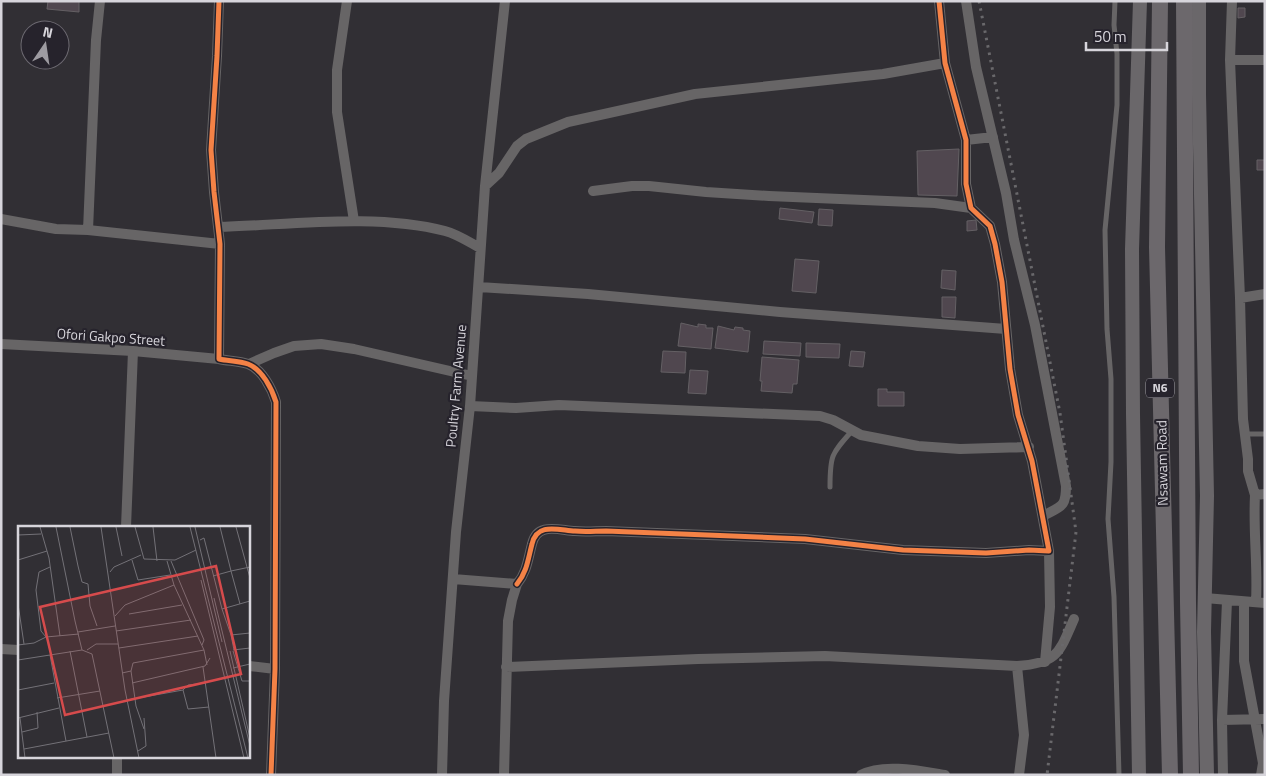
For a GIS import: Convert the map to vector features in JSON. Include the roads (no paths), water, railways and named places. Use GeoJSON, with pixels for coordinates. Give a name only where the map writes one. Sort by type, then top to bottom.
{"type":"FeatureCollection","features":[{"type":"Feature","properties":{"kind":"highway","name":"Nsawam Road"},"geometry":{"type":"LineString","coordinates":[[1160,1],[1157,247],[1170,775]]}},
{"type":"Feature","properties":{"kind":"highway","name":"Nsawam Road"},"geometry":{"type":"LineString","coordinates":[[1184,1],[1191,775]]}},
{"type":"Feature","properties":{"kind":"main road"},"geometry":{"type":"LineString","coordinates":[[1139,775],[1132,249],[1140,1]]}},
{"type":"Feature","properties":{"kind":"main road"},"geometry":{"type":"LineString","coordinates":[[1199,1],[1199,104],[1207,496],[1205,598],[1207,775]]}},
{"type":"Feature","properties":{"kind":"street"},"geometry":{"type":"LineString","coordinates":[[88,230],[96,40],[100,1]]}},
{"type":"Feature","properties":{"kind":"street"},"geometry":{"type":"LineString","coordinates":[[218,1],[217,56],[211,150],[220,244],[219,359]]}},
{"type":"Feature","properties":{"kind":"street"},"geometry":{"type":"LineString","coordinates":[[348,1],[337,70],[337,112],[354,221]]}},
{"type":"Feature","properties":{"kind":"street","name":"Poultry Farm Avenue"},"geometry":{"type":"LineString","coordinates":[[442,775],[444,701],[456,532],[470,406],[485,186],[505,1]]}},
{"type":"Feature","properties":{"kind":"street"},"geometry":{"type":"LineString","coordinates":[[939,1],[945,63],[966,140],[966,184],[971,208],[990,226],[995,244],[1002,282],[1010,369],[1018,415],[1029,447],[1049,551],[1050,607],[1044,662]]}},
{"type":"Feature","properties":{"kind":"street"},"geometry":{"type":"LineString","coordinates":[[966,1],[976,67],[1006,194],[1014,240],[1036,325],[1066,486],[1066,500],[1061,506],[1043,516]]}},
{"type":"Feature","properties":{"kind":"street"},"geometry":{"type":"LineString","coordinates":[[1205,598],[1260,602],[1260,547],[1254,514],[1260,495],[1248,471],[1244,434],[1230,60],[1232,1]]}},
{"type":"Feature","properties":{"kind":"street"},"geometry":{"type":"LineString","coordinates":[[1230,60],[1265,60]]}},
{"type":"Feature","properties":{"kind":"street"},"geometry":{"type":"LineString","coordinates":[[485,186],[500,173],[517,146],[526,139],[568,122],[695,94],[883,74],[945,63]]}},
{"type":"Feature","properties":{"kind":"street"},"geometry":{"type":"LineString","coordinates":[[966,140],[993,137]]}},
{"type":"Feature","properties":{"kind":"street"},"geometry":{"type":"LineString","coordinates":[[593,190],[649,186],[769,196],[935,203],[971,208]]}},
{"type":"Feature","properties":{"kind":"street"},"geometry":{"type":"LineString","coordinates":[[1,219],[56,229],[187,239],[220,244]]}},
{"type":"Feature","properties":{"kind":"street"},"geometry":{"type":"LineString","coordinates":[[218,227],[354,221],[420,226],[447,232],[480,248]]}},
{"type":"Feature","properties":{"kind":"street"},"geometry":{"type":"LineString","coordinates":[[995,244],[1014,240]]}},
{"type":"Feature","properties":{"kind":"street"},"geometry":{"type":"LineString","coordinates":[[479,287],[588,294],[780,312],[1006,329]]}},
{"type":"Feature","properties":{"kind":"street"},"geometry":{"type":"LineString","coordinates":[[1240,298],[1265,294]]}},
{"type":"Feature","properties":{"kind":"street","name":"Ofori Gakpo Street"},"geometry":{"type":"LineString","coordinates":[[1,344],[133,351],[219,359],[249,364]]}},
{"type":"Feature","properties":{"kind":"street"},"geometry":{"type":"LineString","coordinates":[[271,775],[275,669],[276,402],[272,389],[264,377],[249,364],[294,346],[321,344],[354,348],[472,376]]}},
{"type":"Feature","properties":{"kind":"street"},"geometry":{"type":"LineString","coordinates":[[126,526],[133,351]]}},
{"type":"Feature","properties":{"kind":"street"},"geometry":{"type":"LineString","coordinates":[[470,406],[516,408],[559,405],[820,416],[833,420],[861,435],[918,446],[960,449],[1029,447]]}},
{"type":"Feature","properties":{"kind":"street"},"geometry":{"type":"LineString","coordinates":[[504,775],[508,622],[517,584],[526,569],[533,540],[537,533],[545,528],[577,532],[606,531],[806,539],[903,550],[1049,551]]}},
{"type":"Feature","properties":{"kind":"street"},"geometry":{"type":"LineString","coordinates":[[453,578],[517,584]]}},
{"type":"Feature","properties":{"kind":"street"},"geometry":{"type":"LineString","coordinates":[[1223,775],[1222,720],[1227,601]]}},
{"type":"Feature","properties":{"kind":"street"},"geometry":{"type":"LineString","coordinates":[[1244,602],[1244,661],[1259,719],[1263,763],[1260,775]]}},
{"type":"Feature","properties":{"kind":"street"},"geometry":{"type":"LineString","coordinates":[[506,667],[688,659],[825,656],[1017,666],[1044,662],[1054,656],[1063,645],[1074,619]]}},
{"type":"Feature","properties":{"kind":"street"},"geometry":{"type":"LineString","coordinates":[[1,649],[18,650]]}},
{"type":"Feature","properties":{"kind":"street"},"geometry":{"type":"LineString","coordinates":[[250,666],[275,669]]}},
{"type":"Feature","properties":{"kind":"street"},"geometry":{"type":"LineString","coordinates":[[1017,666],[1024,735],[1019,775]]}},
{"type":"Feature","properties":{"kind":"street"},"geometry":{"type":"LineString","coordinates":[[1222,720],[1259,719]]}},
{"type":"Feature","properties":{"kind":"street"},"geometry":{"type":"LineString","coordinates":[[117,758],[117,775]]}},
{"type":"Feature","properties":{"kind":"street"},"geometry":{"type":"LineString","coordinates":[[861,775],[882,768],[945,775]]}},
{"type":"Feature","properties":{"kind":"lane"},"geometry":{"type":"LineString","coordinates":[[1115,1],[1117,105],[1105,230],[1107,329],[1111,379],[1111,462],[1108,519],[1114,597],[1119,775]]}},
{"type":"Feature","properties":{"kind":"lane"},"geometry":{"type":"LineString","coordinates":[[830,487],[830,463],[832,456],[838,446],[852,431]]}},
{"type":"Feature","properties":{"kind":"lane"},"geometry":{"type":"LineString","coordinates":[[1244,434],[1265,434]]}},
{"type":"Feature","properties":{"kind":"railway"},"geometry":{"type":"LineString","coordinates":[[979,1],[1060,413],[1076,532],[1047,775]]}}]}
